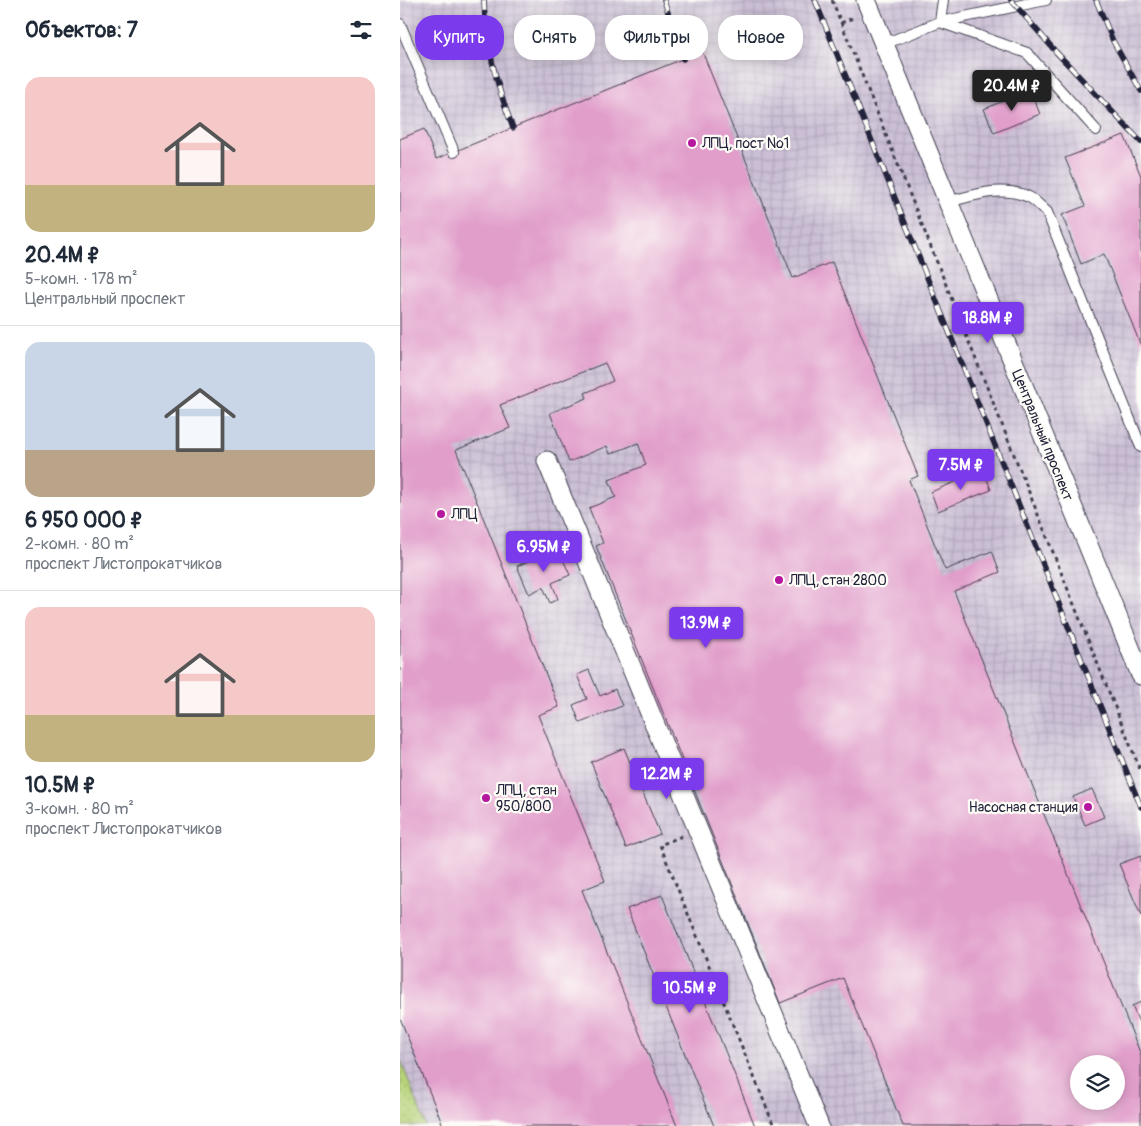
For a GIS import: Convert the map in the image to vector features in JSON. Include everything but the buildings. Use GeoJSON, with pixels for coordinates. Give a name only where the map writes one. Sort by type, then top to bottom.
{"type":"FeatureCollection","features":[{"type":"Feature","properties":{"kind":"street","name":"Центральный проспект"},"geometry":{"type":"LineString","coordinates":[[866,0],[1141,676]]}},
{"type":"Feature","properties":{"kind":"street"},"geometry":{"type":"LineString","coordinates":[[547,462],[819,1126]]}},
{"type":"Feature","properties":{"kind":"lane"},"geometry":{"type":"LineString","coordinates":[[940,22],[943,0]]}},
{"type":"Feature","properties":{"kind":"lane"},"geometry":{"type":"LineString","coordinates":[[884,44],[940,22],[1046,0]]}},
{"type":"Feature","properties":{"kind":"lane"},"geometry":{"type":"LineString","coordinates":[[940,22],[1027,53],[1096,130]]}},
{"type":"Feature","properties":{"kind":"lane"},"geometry":{"type":"LineString","coordinates":[[400,24],[454,152]]}},
{"type":"Feature","properties":{"kind":"lane"},"geometry":{"type":"LineString","coordinates":[[948,202],[990,191],[1012,192],[1030,198],[1047,212],[1141,447]]}},
{"type":"Feature","properties":{"kind":"path"},"geometry":{"type":"LineString","coordinates":[[832,0],[1141,772]]}},
{"type":"Feature","properties":{"kind":"path"},"geometry":{"type":"LineString","coordinates":[[697,829],[660,845],[774,1126]]}},
{"type":"Feature","properties":{"kind":"shaded area"},"geometry":{"type":"Polygon","coordinates":[[[400,0],[1141,0],[1141,1126],[400,1126],[400,0]]]}},
{"type":"Feature","properties":{"kind":"green space"},"geometry":{"type":"Polygon","coordinates":[[[400,1058],[426,1126],[400,1126],[400,1058]]]}},
{"type":"Feature","properties":{"kind":"railway"},"geometry":{"type":"LineString","coordinates":[[484,0],[489,49],[502,97],[513,128]]}},
{"type":"Feature","properties":{"kind":"railway"},"geometry":{"type":"LineString","coordinates":[[664,0],[669,15]]}},
{"type":"Feature","properties":{"kind":"railway"},"geometry":{"type":"LineString","coordinates":[[815,0],[1141,807]]}},
{"type":"Feature","properties":{"kind":"railway"},"geometry":{"type":"LineString","coordinates":[[1011,0],[1056,52],[1141,142]]}},
{"type":"Feature","properties":{"kind":"railway"},"geometry":{"type":"LineString","coordinates":[[1096,0],[1113,41],[1141,91]]}},
{"type":"Feature","properties":{"kind":"place","name":"ЛПЦ, пост №1"},"geometry":{"type":"Point","coordinates":[692,143]}},
{"type":"Feature","properties":{"kind":"place","name":"ЛПЦ"},"geometry":{"type":"Point","coordinates":[441,514]}},
{"type":"Feature","properties":{"kind":"place","name":"ЛПЦ, стан 2800"},"geometry":{"type":"Point","coordinates":[779,580]}},
{"type":"Feature","properties":{"kind":"place","name":"ЛПЦ, стан 950/800"},"geometry":{"type":"Point","coordinates":[486,798]}},
{"type":"Feature","properties":{"kind":"place","name":"Насосная станция"},"geometry":{"type":"Point","coordinates":[1088,807]}}]}
